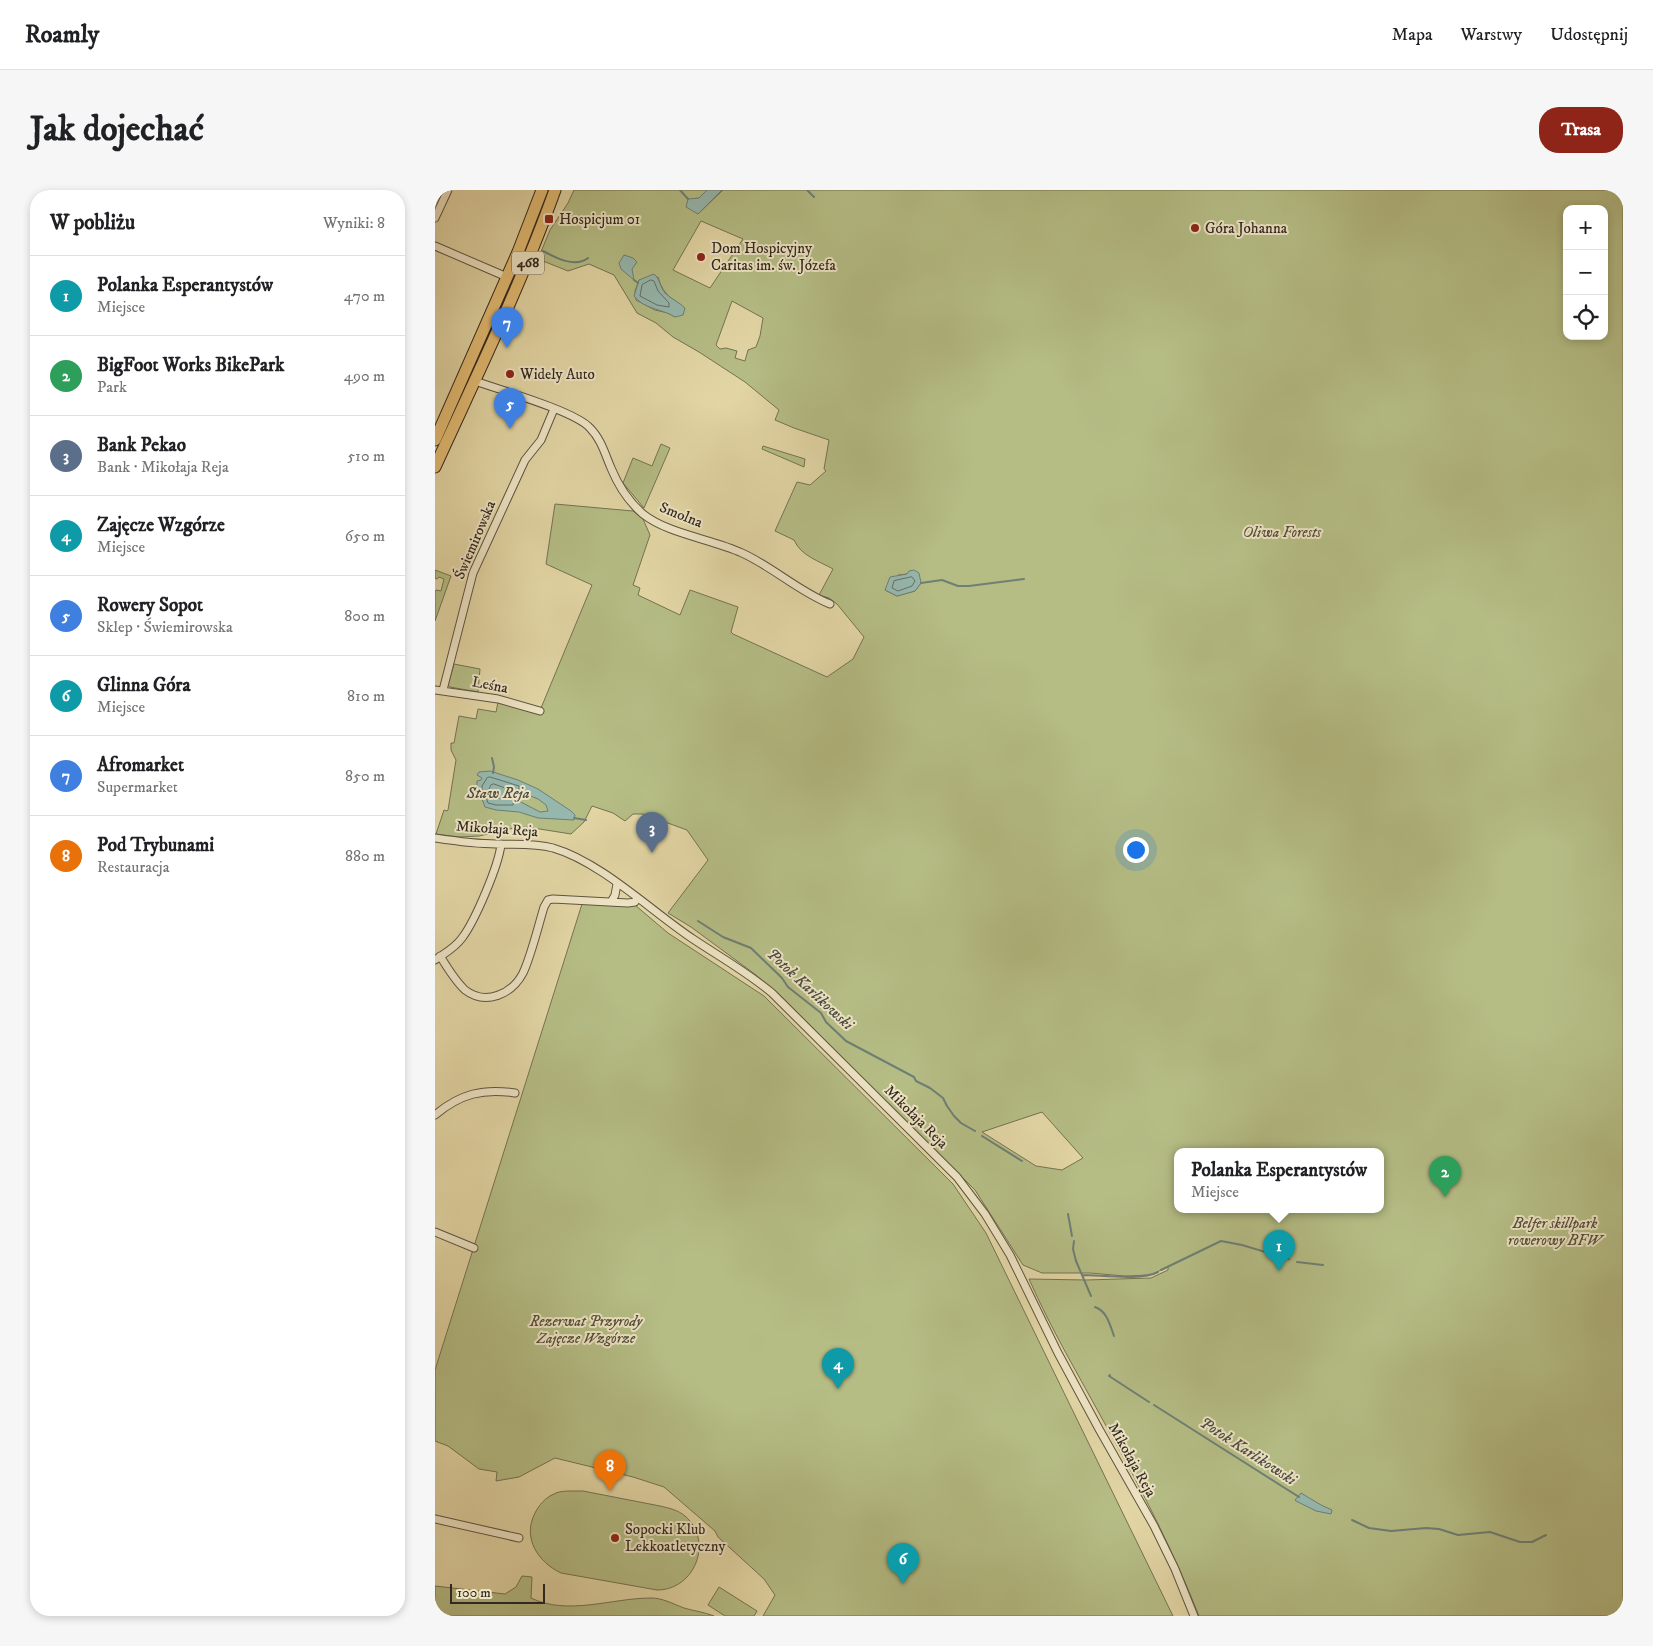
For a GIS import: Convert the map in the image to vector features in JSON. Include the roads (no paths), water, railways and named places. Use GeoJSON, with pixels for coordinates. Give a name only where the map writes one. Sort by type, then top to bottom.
{"type":"FeatureCollection","features":[{"type":"Feature","properties":{"kind":"main road","name":"468"},"geometry":{"type":"LineString","coordinates":[[435,440],[507,277],[542,190]]}},
{"type":"Feature","properties":{"kind":"main road","name":"468"},"geometry":{"type":"LineString","coordinates":[[435,467],[524,272],[555,190]]}},
{"type":"Feature","properties":{"kind":"street"},"geometry":{"type":"LineString","coordinates":[[435,218],[448,190]]}},
{"type":"Feature","properties":{"kind":"street"},"geometry":{"type":"LineString","coordinates":[[435,246],[507,277]]}},
{"type":"Feature","properties":{"kind":"street","name":"Smolna"},"geometry":{"type":"LineString","coordinates":[[475,381],[554,409],[590,427],[598,438],[620,486],[632,503],[648,517],[661,524],[741,552],[804,592],[830,604]]}},
{"type":"Feature","properties":{"kind":"street","name":"Świemirowska"},"geometry":{"type":"LineString","coordinates":[[439,690],[472,576],[525,460],[541,440],[554,409]]}},
{"type":"Feature","properties":{"kind":"street","name":"Leśna"},"geometry":{"type":"LineString","coordinates":[[439,690],[498,699],[540,711]]}},
{"type":"Feature","properties":{"kind":"street","name":"Mikołaja Reja"},"geometry":{"type":"LineString","coordinates":[[435,838],[536,845],[562,851],[589,865],[694,940],[751,975],[772,993],[942,1162],[972,1195],[1010,1255],[1058,1353],[1154,1526],[1175,1569],[1194,1616]]}},
{"type":"Feature","properties":{"kind":"street"},"geometry":{"type":"LineString","coordinates":[[501,844],[492,875],[472,921],[459,942],[437,958],[466,990],[475,995],[493,996],[507,992],[523,972],[548,900],[628,903],[635,902],[637,898]]}},
{"type":"Feature","properties":{"kind":"street"},"geometry":{"type":"LineString","coordinates":[[611,902],[615,895],[617,884]]}},
{"type":"Feature","properties":{"kind":"street"},"geometry":{"type":"LineString","coordinates":[[435,1116],[457,1100],[476,1093],[497,1090],[515,1093]]}},
{"type":"Feature","properties":{"kind":"street"},"geometry":{"type":"LineString","coordinates":[[435,1232],[474,1248]]}},
{"type":"Feature","properties":{"kind":"street"},"geometry":{"type":"LineString","coordinates":[[435,1518],[519,1538]]}},
{"type":"Feature","properties":{"kind":"water"},"geometry":{"type":"Polygon","coordinates":[[[707,190],[722,190],[698,214],[686,207],[688,199],[699,198],[707,190]]]}},
{"type":"Feature","properties":{"kind":"water"},"geometry":{"type":"Polygon","coordinates":[[[624,255],[633,258],[637,262],[632,269],[634,280],[621,269],[619,263],[624,255]]]}},
{"type":"Feature","properties":{"kind":"water"},"geometry":{"type":"Polygon","coordinates":[[[654,274],[665,293],[685,308],[683,315],[675,317],[643,304],[634,296],[639,280],[654,274]]]}},
{"type":"Feature","properties":{"kind":"water"},"geometry":{"type":"Polygon","coordinates":[[[914,570],[919,573],[921,583],[915,591],[897,596],[885,590],[890,577],[907,574],[909,571],[914,570]]]}},
{"type":"Feature","properties":{"kind":"water","name":"Staw Reja"},"geometry":{"type":"Polygon","coordinates":[[[490,771],[538,789],[571,811],[575,815],[574,820],[538,818],[519,812],[485,807],[482,799],[477,794],[477,781],[482,778],[477,775],[479,772],[490,771]],[[523,793],[519,795],[519,801],[540,812],[548,811],[546,805],[538,799],[523,793]]]}},
{"type":"Feature","properties":{"kind":"water"},"geometry":{"type":"Polygon","coordinates":[[[1301,1493],[1332,1510],[1331,1514],[1316,1511],[1296,1501],[1301,1493]]]}},
{"type":"Feature","properties":{"kind":"waterway"},"geometry":{"type":"LineString","coordinates":[[680,190],[688,199]]}},
{"type":"Feature","properties":{"kind":"waterway"},"geometry":{"type":"LineString","coordinates":[[807,190],[814,197]]}},
{"type":"Feature","properties":{"kind":"waterway"},"geometry":{"type":"LineString","coordinates":[[543,251],[571,262],[583,261],[588,258]]}},
{"type":"Feature","properties":{"kind":"waterway"},"geometry":{"type":"LineString","coordinates":[[634,280],[638,283]]}},
{"type":"Feature","properties":{"kind":"waterway"},"geometry":{"type":"LineString","coordinates":[[921,583],[942,580],[958,586],[969,586],[1024,579]]}},
{"type":"Feature","properties":{"kind":"waterway"},"geometry":{"type":"LineString","coordinates":[[492,758],[493,773]]}},
{"type":"Feature","properties":{"kind":"waterway","name":"Potok Karlikowski"},"geometry":{"type":"LineString","coordinates":[[574,818],[586,820]]}},
{"type":"Feature","properties":{"kind":"waterway","name":"Potok Karlikowski"},"geometry":{"type":"LineString","coordinates":[[698,921],[723,937],[751,948],[782,978],[788,987],[821,1013],[826,1022],[846,1041],[914,1077],[916,1081],[930,1088],[943,1098],[954,1116],[961,1123],[975,1131]]}},
{"type":"Feature","properties":{"kind":"waterway","name":"Potok Karlikowski"},"geometry":{"type":"LineString","coordinates":[[982,1136],[1022,1161]]}},
{"type":"Feature","properties":{"kind":"waterway","name":"Potok Karlikowski"},"geometry":{"type":"LineString","coordinates":[[1068,1214],[1072,1236]]}},
{"type":"Feature","properties":{"kind":"waterway","name":"Potok Karlikowski"},"geometry":{"type":"LineString","coordinates":[[1074,1241],[1073,1249],[1076,1261],[1091,1296]]}},
{"type":"Feature","properties":{"kind":"waterway"},"geometry":{"type":"LineString","coordinates":[[1161,1270],[1221,1241],[1242,1245],[1289,1259]]}},
{"type":"Feature","properties":{"kind":"waterway"},"geometry":{"type":"LineString","coordinates":[[1297,1262],[1323,1265]]}},
{"type":"Feature","properties":{"kind":"waterway"},"geometry":{"type":"LineString","coordinates":[[1082,1275],[1132,1277],[1151,1275],[1158,1272]]}},
{"type":"Feature","properties":{"kind":"waterway","name":"Potok Karlikowski"},"geometry":{"type":"LineString","coordinates":[[1095,1307],[1105,1315],[1114,1336]]}},
{"type":"Feature","properties":{"kind":"waterway","name":"Potok Karlikowski"},"geometry":{"type":"LineString","coordinates":[[1110,1375],[1149,1402]]}},
{"type":"Feature","properties":{"kind":"waterway","name":"Potok Karlikowski"},"geometry":{"type":"LineString","coordinates":[[1154,1405],[1299,1497]]}},
{"type":"Feature","properties":{"kind":"waterway","name":"Potok Karlikowski"},"geometry":{"type":"LineString","coordinates":[[1352,1520],[1369,1528],[1391,1531],[1426,1528],[1439,1529],[1458,1535],[1490,1532],[1520,1542],[1532,1542],[1546,1535]]}},
{"type":"Feature","properties":{"kind":"place","name":"Hospicjum 01"},"geometry":{"type":"Point","coordinates":[549,219]}},
{"type":"Feature","properties":{"kind":"place","name":"Góra Johanna"},"geometry":{"type":"Point","coordinates":[1195,228]}},
{"type":"Feature","properties":{"kind":"place","name":"Dom Hospicyjny Caritas im. św. Józefa"},"geometry":{"type":"Point","coordinates":[701,257]}},
{"type":"Feature","properties":{"kind":"place","name":"Afromarket"},"geometry":{"type":"Point","coordinates":[507,348]}},
{"type":"Feature","properties":{"kind":"place","name":"Widely Auto"},"geometry":{"type":"Point","coordinates":[510,374]}},
{"type":"Feature","properties":{"kind":"place","name":"Rowery Sopot"},"geometry":{"type":"Point","coordinates":[510,429]}},
{"type":"Feature","properties":{"kind":"place","name":"Bank Pekao"},"geometry":{"type":"Point","coordinates":[652,853]}},
{"type":"Feature","properties":{"kind":"place","name":"BigFoot Works BikePark"},"geometry":{"type":"Point","coordinates":[1445,1197]}},
{"type":"Feature","properties":{"kind":"place","name":"Polanka Esperantystów"},"geometry":{"type":"Point","coordinates":[1279,1271]}},
{"type":"Feature","properties":{"kind":"place","name":"Zajęcze Wzgórze"},"geometry":{"type":"Point","coordinates":[838,1389]}},
{"type":"Feature","properties":{"kind":"place","name":"Pod Trybunami"},"geometry":{"type":"Point","coordinates":[610,1491]}},
{"type":"Feature","properties":{"kind":"place","name":"Sopocki Klub Lekkoatletyczny"},"geometry":{"type":"Point","coordinates":[615,1538]}},
{"type":"Feature","properties":{"kind":"place","name":"Glinna Góra"},"geometry":{"type":"Point","coordinates":[903,1584]}},
{"type":"Feature","properties":{"kind":"park label","name":"Oliwa Forests"},"geometry":{"type":"Point","coordinates":[1282,532]}},
{"type":"Feature","properties":{"kind":"park label","name":"Belfer skillpark rowerowy BFW"},"geometry":{"type":"Point","coordinates":[1555,1232]}},
{"type":"Feature","properties":{"kind":"park label","name":"Rezerwat Przyrody Zajęcze Wzgórze"},"geometry":{"type":"Point","coordinates":[586,1330]}}]}
